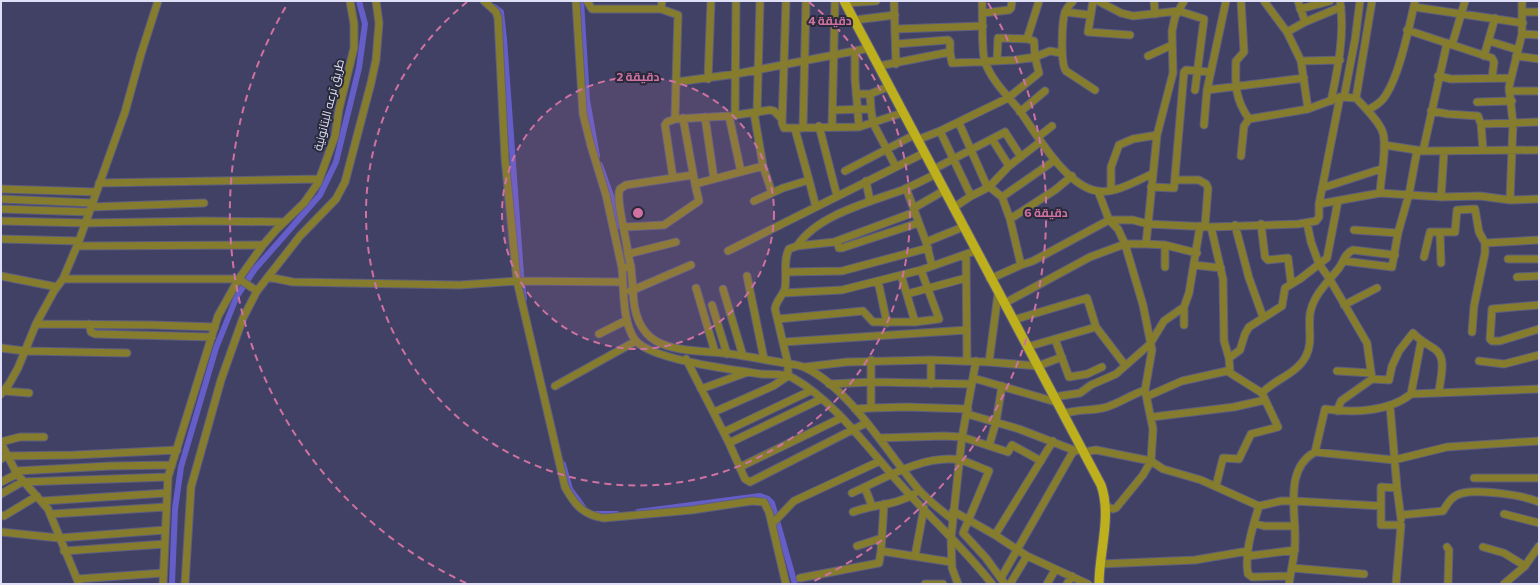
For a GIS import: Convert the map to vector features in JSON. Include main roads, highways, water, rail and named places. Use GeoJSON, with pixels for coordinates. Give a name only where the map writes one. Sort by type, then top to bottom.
{"type":"FeatureCollection","features":[{"type":"Feature","properties":{"kind":"main road"},"geometry":{"type":"LineString","coordinates":[[845,2],[870,48],[888,87],[945,190],[975,251],[1085,453],[1100,485],[1105,506],[1099,584]]}},
{"type":"Feature","properties":{"kind":"waterway"},"geometry":{"type":"LineString","coordinates":[[172,584],[175,509],[181,467],[216,348],[237,296],[255,269],[320,195],[336,162],[359,68],[365,24],[359,1]]}},
{"type":"Feature","properties":{"kind":"waterway"},"geometry":{"type":"LineString","coordinates":[[581,1],[587,100],[597,156]]}},
{"type":"Feature","properties":{"kind":"waterway"},"geometry":{"type":"LineString","coordinates":[[494,7],[501,12],[504,39],[524,299]]}},
{"type":"Feature","properties":{"kind":"waterway"},"geometry":{"type":"LineString","coordinates":[[600,165],[614,204],[618,226]]}},
{"type":"Feature","properties":{"kind":"waterway"},"geometry":{"type":"LineString","coordinates":[[563,464],[570,489],[583,507]]}},
{"type":"Feature","properties":{"kind":"waterway"},"geometry":{"type":"LineString","coordinates":[[638,512],[760,496],[768,499],[772,503],[795,584]]}},
{"type":"Feature","properties":{"kind":"waterway"},"geometry":{"type":"LineString","coordinates":[[594,514],[617,514]]}}]}
